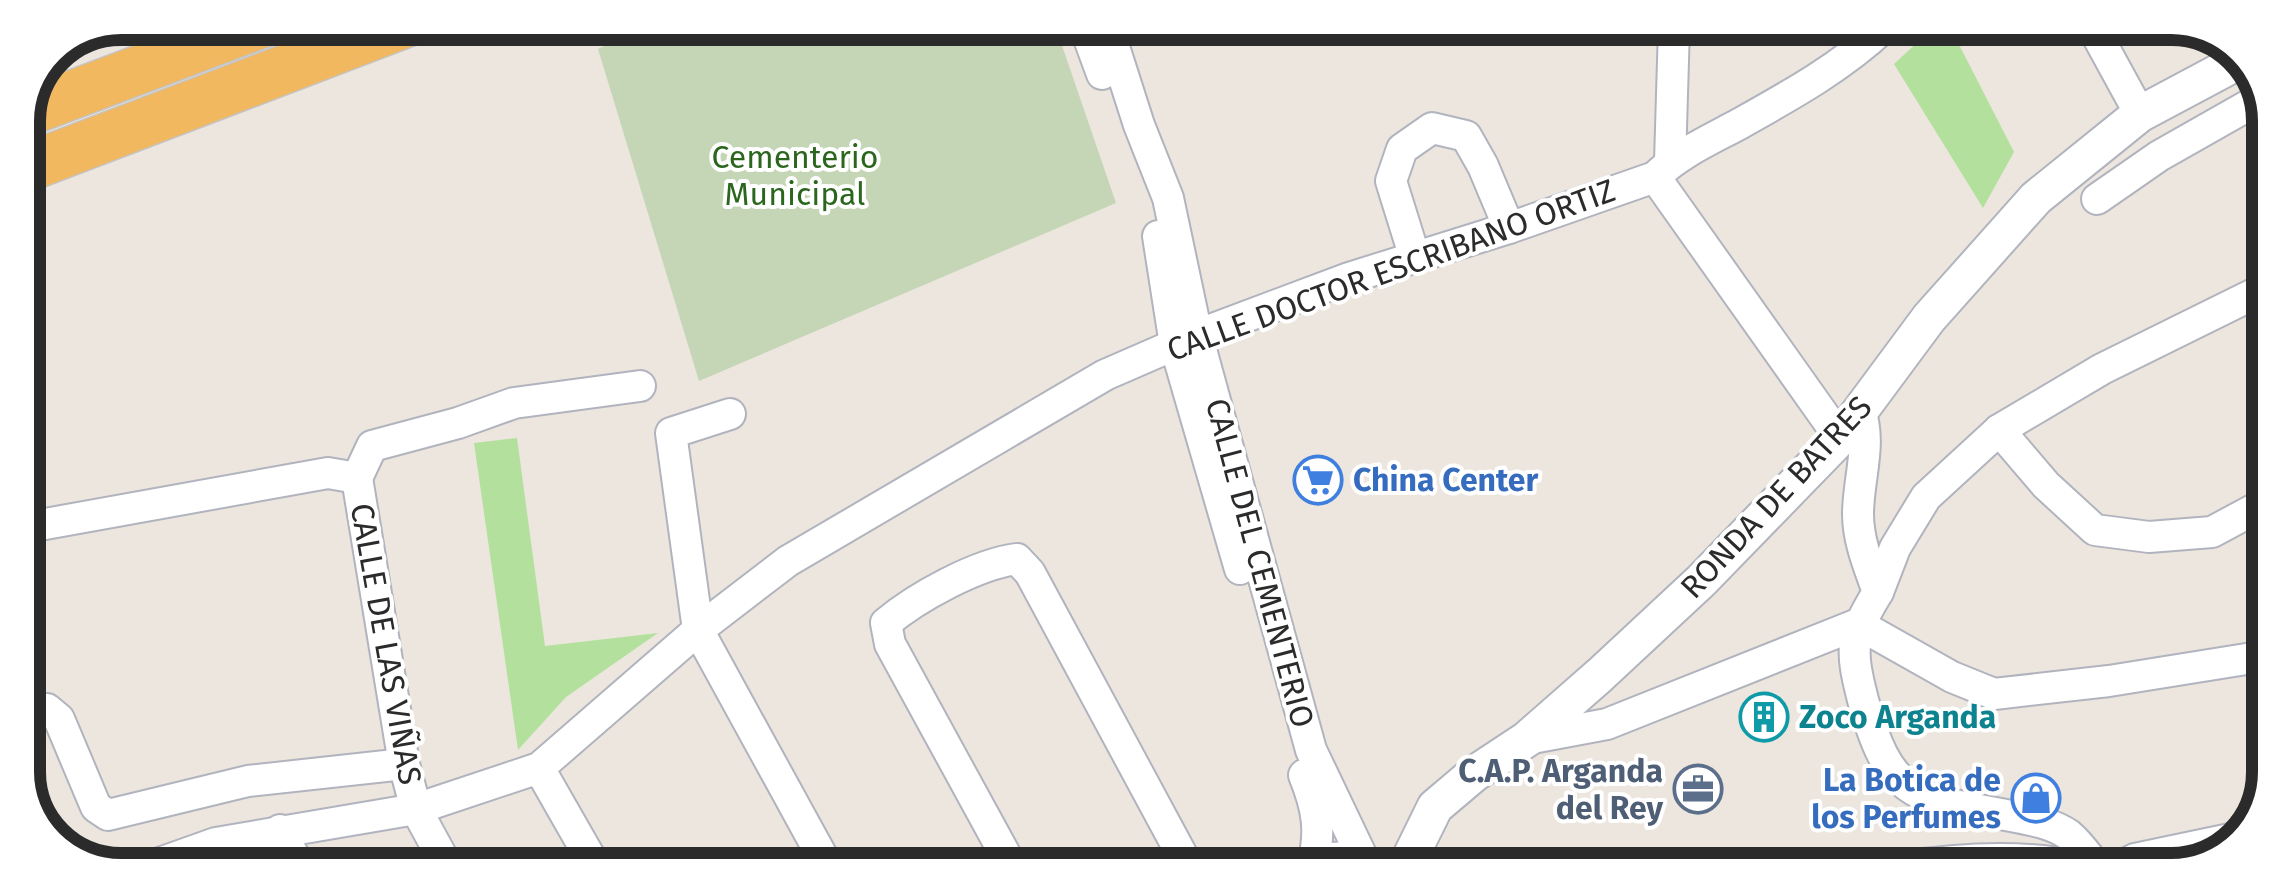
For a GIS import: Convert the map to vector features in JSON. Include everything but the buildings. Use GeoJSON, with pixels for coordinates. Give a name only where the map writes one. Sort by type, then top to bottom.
{"type":"FeatureCollection","features":[{"type":"Feature","properties":{"kind":"highway"},"geometry":{"type":"LineString","coordinates":[[42,106],[218,40]]}},
{"type":"Feature","properties":{"kind":"highway"},"geometry":{"type":"LineString","coordinates":[[40,163],[361,40]]}},
{"type":"Feature","properties":{"kind":"street","name":"CALLE DEL CEMENTERIO"},"geometry":{"type":"LineString","coordinates":[[1089,40],[1159,240],[1288,732],[1318,810],[1315,853]]}},
{"type":"Feature","properties":{"kind":"street","name":"CALLE DEL CEMENTERIO"},"geometry":{"type":"LineString","coordinates":[[1112,40],[1168,198],[1186,340],[1311,750],[1363,853]]}},
{"type":"Feature","properties":{"kind":"street"},"geometry":{"type":"LineString","coordinates":[[1673,40],[1663,169],[1850,424],[1867,429],[1858,518],[1864,553],[1878,592]]}},
{"type":"Feature","properties":{"kind":"street","name":"CALLE DOCTOR ESCRIBANO ORTIZ"},"geometry":{"type":"LineString","coordinates":[[188,853],[280,830],[416,809],[540,768],[698,630],[788,561],[1106,375],[1349,278],[1509,228],[1663,169],[1858,51],[1870,40]]}},
{"type":"Feature","properties":{"kind":"street"},"geometry":{"type":"LineString","coordinates":[[2098,40],[2146,165]]}},
{"type":"Feature","properties":{"kind":"street","name":"RONDA DE BATRES"},"geometry":{"type":"LineString","coordinates":[[1413,853],[1435,807],[1474,774],[1527,739],[1702,581],[1850,424],[1929,318],[2036,198],[2129,123],[2230,66]]}},
{"type":"Feature","properties":{"kind":"street"},"geometry":{"type":"LineString","coordinates":[[2097,199],[2146,165],[2250,105]]}},
{"type":"Feature","properties":{"kind":"street"},"geometry":{"type":"LineString","coordinates":[[1415,258],[1391,180],[1402,149],[1432,128],[1466,136],[1509,228]]}},
{"type":"Feature","properties":{"kind":"street"},"geometry":{"type":"LineString","coordinates":[[2085,853],[2071,836],[2051,825],[1935,802],[1908,789],[1888,766],[1868,716],[1852,658],[1858,624],[1878,592],[1895,548],[1926,498],[1998,430],[2102,369],[2252,295]]}},
{"type":"Feature","properties":{"kind":"street"},"geometry":{"type":"LineString","coordinates":[[40,525],[328,473],[358,478],[372,446],[514,403],[640,386]]}},
{"type":"Feature","properties":{"kind":"street"},"geometry":{"type":"LineString","coordinates":[[730,414],[671,433],[698,630],[820,853]]}},
{"type":"Feature","properties":{"kind":"street"},"geometry":{"type":"LineString","coordinates":[[1998,430],[2046,485],[2095,530],[2149,537],[2212,532],[2252,510]]}},
{"type":"Feature","properties":{"kind":"street","name":"CALLE DE LAS VIÑAS"},"geometry":{"type":"LineString","coordinates":[[358,478],[404,764],[416,809],[440,853]]}},
{"type":"Feature","properties":{"kind":"street"},"geometry":{"type":"LineString","coordinates":[[1004,853],[890,644],[886,623],[904,608],[997,562],[1017,559],[1030,573],[1181,853]]}},
{"type":"Feature","properties":{"kind":"street"},"geometry":{"type":"LineString","coordinates":[[1527,739],[1607,724],[1858,624]]}},
{"type":"Feature","properties":{"kind":"street"},"geometry":{"type":"LineString","coordinates":[[1858,624],[1952,676],[1994,694],[2109,682],[2252,658]]}},
{"type":"Feature","properties":{"kind":"street"},"geometry":{"type":"LineString","coordinates":[[40,709],[60,719],[96,807],[108,815],[248,781],[404,764]]}},
{"type":"Feature","properties":{"kind":"street"},"geometry":{"type":"LineString","coordinates":[[540,768],[588,853]]}},
{"type":"Feature","properties":{"kind":"street"},"geometry":{"type":"LineString","coordinates":[[280,830],[292,853]]}},
{"type":"Feature","properties":{"kind":"street"},"geometry":{"type":"LineString","coordinates":[[2164,853],[2209,844]]}},
{"type":"Feature","properties":{"kind":"green space","name":"Cementerio Municipal"},"geometry":{"type":"Polygon","coordinates":[[[617,40],[1060,40],[1116,203],[699,381],[598,49],[617,40]]]}},
{"type":"Feature","properties":{"kind":"green space"},"geometry":{"type":"Polygon","coordinates":[[[1920,40],[1957,40],[2014,152],[1983,208],[1894,64],[1920,40]]]}},
{"type":"Feature","properties":{"kind":"green space"},"geometry":{"type":"Polygon","coordinates":[[[517,438],[545,646],[658,633],[566,697],[518,750],[474,443],[517,438]]]}},
{"type":"Feature","properties":{"kind":"place","name":"China Center"},"geometry":{"type":"Point","coordinates":[1318,480]}},
{"type":"Feature","properties":{"kind":"place","name":"Zoco Arganda"},"geometry":{"type":"Point","coordinates":[1764,717]}},
{"type":"Feature","properties":{"kind":"place","name":"C.A.P. Arganda del Rey"},"geometry":{"type":"Point","coordinates":[1698,789]}},
{"type":"Feature","properties":{"kind":"place","name":"La Botica de los Perfumes"},"geometry":{"type":"Point","coordinates":[2036,798]}}]}
